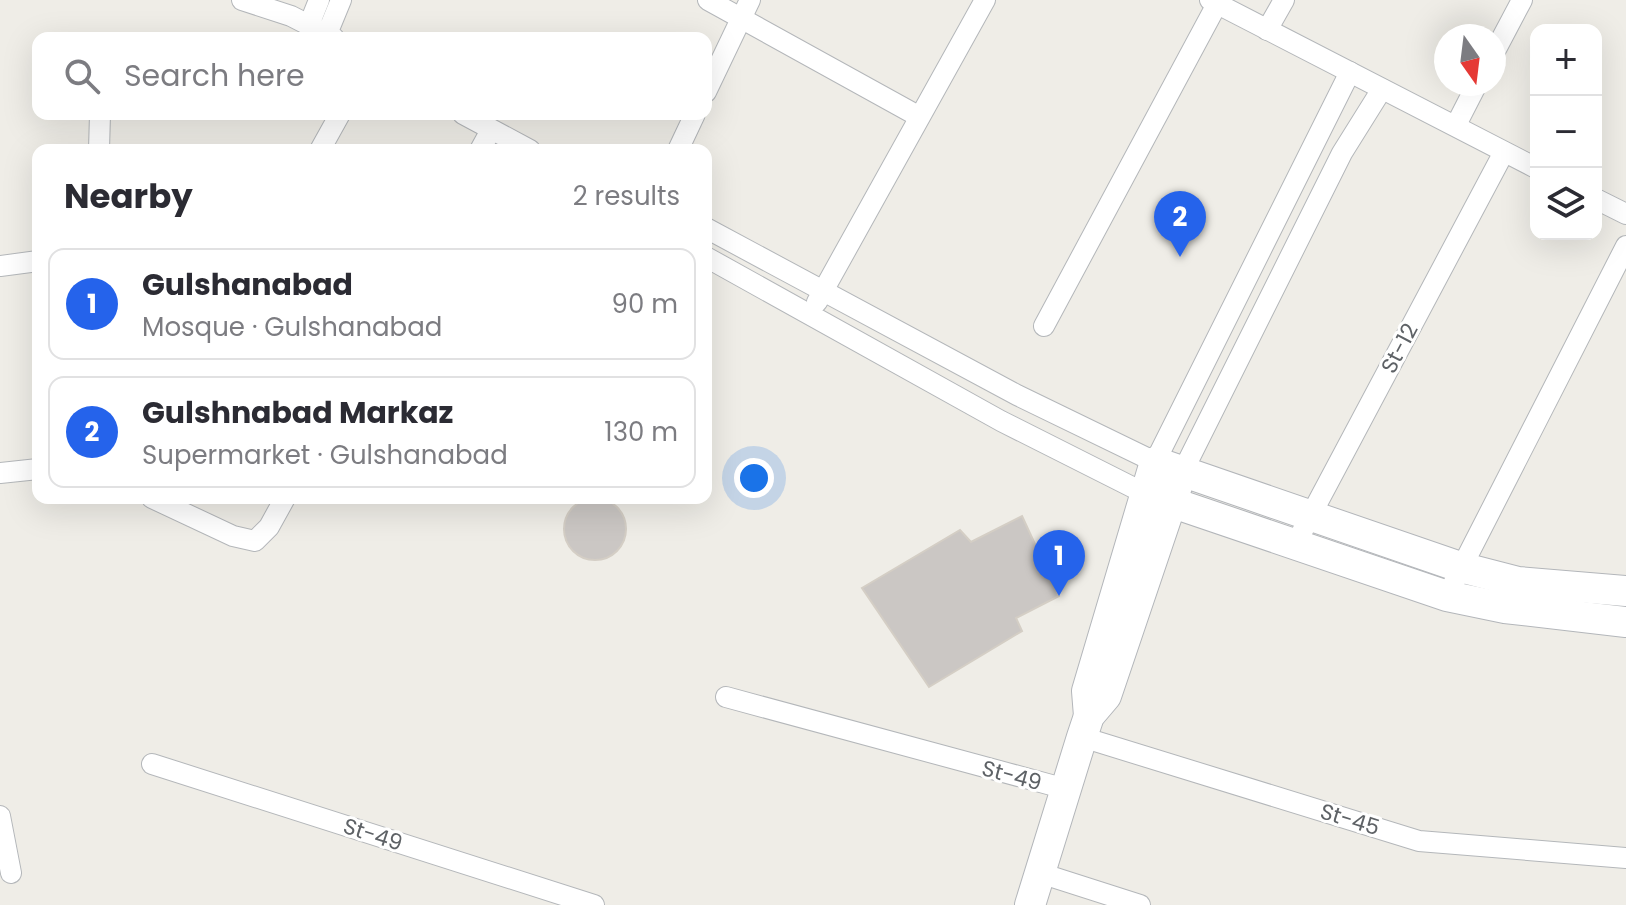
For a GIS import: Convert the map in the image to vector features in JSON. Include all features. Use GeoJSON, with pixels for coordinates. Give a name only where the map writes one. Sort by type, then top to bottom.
{"type":"FeatureCollection","features":[{"type":"Feature","properties":{"kind":"street"},"geometry":{"type":"LineString","coordinates":[[242,0],[323,32]]}},
{"type":"Feature","properties":{"kind":"street"},"geometry":{"type":"LineString","coordinates":[[319,0],[323,32]]}},
{"type":"Feature","properties":{"kind":"street"},"geometry":{"type":"LineString","coordinates":[[323,32],[341,0]]}},
{"type":"Feature","properties":{"kind":"street"},"geometry":{"type":"LineString","coordinates":[[708,0],[746,9],[918,116]]}},
{"type":"Feature","properties":{"kind":"street"},"geometry":{"type":"LineString","coordinates":[[810,316],[918,116],[985,0]]}},
{"type":"Feature","properties":{"kind":"street"},"geometry":{"type":"LineString","coordinates":[[1267,30],[1284,0]]}},
{"type":"Feature","properties":{"kind":"street"},"geometry":{"type":"LineString","coordinates":[[1506,30],[1522,0]]}},
{"type":"Feature","properties":{"kind":"street"},"geometry":{"type":"LineString","coordinates":[[1044,326],[1213,2],[1530,165]]}},
{"type":"Feature","properties":{"kind":"street"},"geometry":{"type":"LineString","coordinates":[[712,80],[746,9]]}},
{"type":"Feature","properties":{"kind":"street"},"geometry":{"type":"LineString","coordinates":[[1030,905],[1086,726],[1106,696],[1157,498],[1168,468],[1350,72]]}},
{"type":"Feature","properties":{"kind":"street"},"geometry":{"type":"LineString","coordinates":[[1168,468],[1342,153],[1382,89]]}},
{"type":"Feature","properties":{"kind":"street"},"geometry":{"type":"LineString","coordinates":[[1456,125],[1471,96]]}},
{"type":"Feature","properties":{"kind":"street"},"geometry":{"type":"LineString","coordinates":[[99,144],[100,120]]}},
{"type":"Feature","properties":{"kind":"street"},"geometry":{"type":"LineString","coordinates":[[323,144],[337,120]]}},
{"type":"Feature","properties":{"kind":"street"},"geometry":{"type":"LineString","coordinates":[[474,120],[518,144]]}},
{"type":"Feature","properties":{"kind":"street"},"geometry":{"type":"LineString","coordinates":[[681,144],[692,120]]}},
{"type":"Feature","properties":{"kind":"street"},"geometry":{"type":"LineString","coordinates":[[483,144],[491,130]]}},
{"type":"Feature","properties":{"kind":"street","name":"St-12"},"geometry":{"type":"LineString","coordinates":[[1295,545],[1504,152]]}},
{"type":"Feature","properties":{"kind":"street"},"geometry":{"type":"LineString","coordinates":[[1602,202],[1626,214]]}},
{"type":"Feature","properties":{"kind":"street"},"geometry":{"type":"LineString","coordinates":[[712,231],[1017,395],[1168,468],[1460,567],[1518,582],[1626,591]]}},
{"type":"Feature","properties":{"kind":"street"},"geometry":{"type":"LineString","coordinates":[[1447,596],[1626,246]]}},
{"type":"Feature","properties":{"kind":"street"},"geometry":{"type":"LineString","coordinates":[[712,260],[1001,421],[1157,498],[1447,596],[1505,608],[1626,622]]}},
{"type":"Feature","properties":{"kind":"street"},"geometry":{"type":"LineString","coordinates":[[0,266],[32,262]]}},
{"type":"Feature","properties":{"kind":"street"},"geometry":{"type":"LineString","coordinates":[[1001,421],[1017,395]]}},
{"type":"Feature","properties":{"kind":"street"},"geometry":{"type":"LineString","coordinates":[[0,473],[32,470]]}},
{"type":"Feature","properties":{"kind":"street"},"geometry":{"type":"LineString","coordinates":[[165,504],[233,536],[255,541],[269,527],[282,504]]}},
{"type":"Feature","properties":{"kind":"street","name":"St-49"},"geometry":{"type":"LineString","coordinates":[[726,697],[1066,789]]}},
{"type":"Feature","properties":{"kind":"street","name":"St-45"},"geometry":{"type":"LineString","coordinates":[[1086,726],[1419,841],[1626,858]]}},
{"type":"Feature","properties":{"kind":"street","name":"St-49"},"geometry":{"type":"LineString","coordinates":[[152,764],[594,905]]}},
{"type":"Feature","properties":{"kind":"street"},"geometry":{"type":"LineString","coordinates":[[0,816],[11,873]]}},
{"type":"Feature","properties":{"kind":"street"},"geometry":{"type":"LineString","coordinates":[[1040,873],[1140,905]]}},
{"type":"Feature","properties":{"kind":"building"},"geometry":{"type":"Polygon","coordinates":[[[577,504],[613,504],[624,517],[624,541],[607,558],[583,558],[566,541],[566,517],[577,504]]]}},
{"type":"Feature","properties":{"kind":"building"},"geometry":{"type":"Polygon","coordinates":[[[1022,516],[1059,596],[1016,618],[1022,631],[929,687],[862,588],[960,530],[971,542],[1022,516]]]}},
{"type":"Feature","properties":{"kind":"place","name":"Gulshnabad Markaz"},"geometry":{"type":"Point","coordinates":[1180,257]}},
{"type":"Feature","properties":{"kind":"place","name":"Gulshanabad"},"geometry":{"type":"Point","coordinates":[1059,596]}}]}
